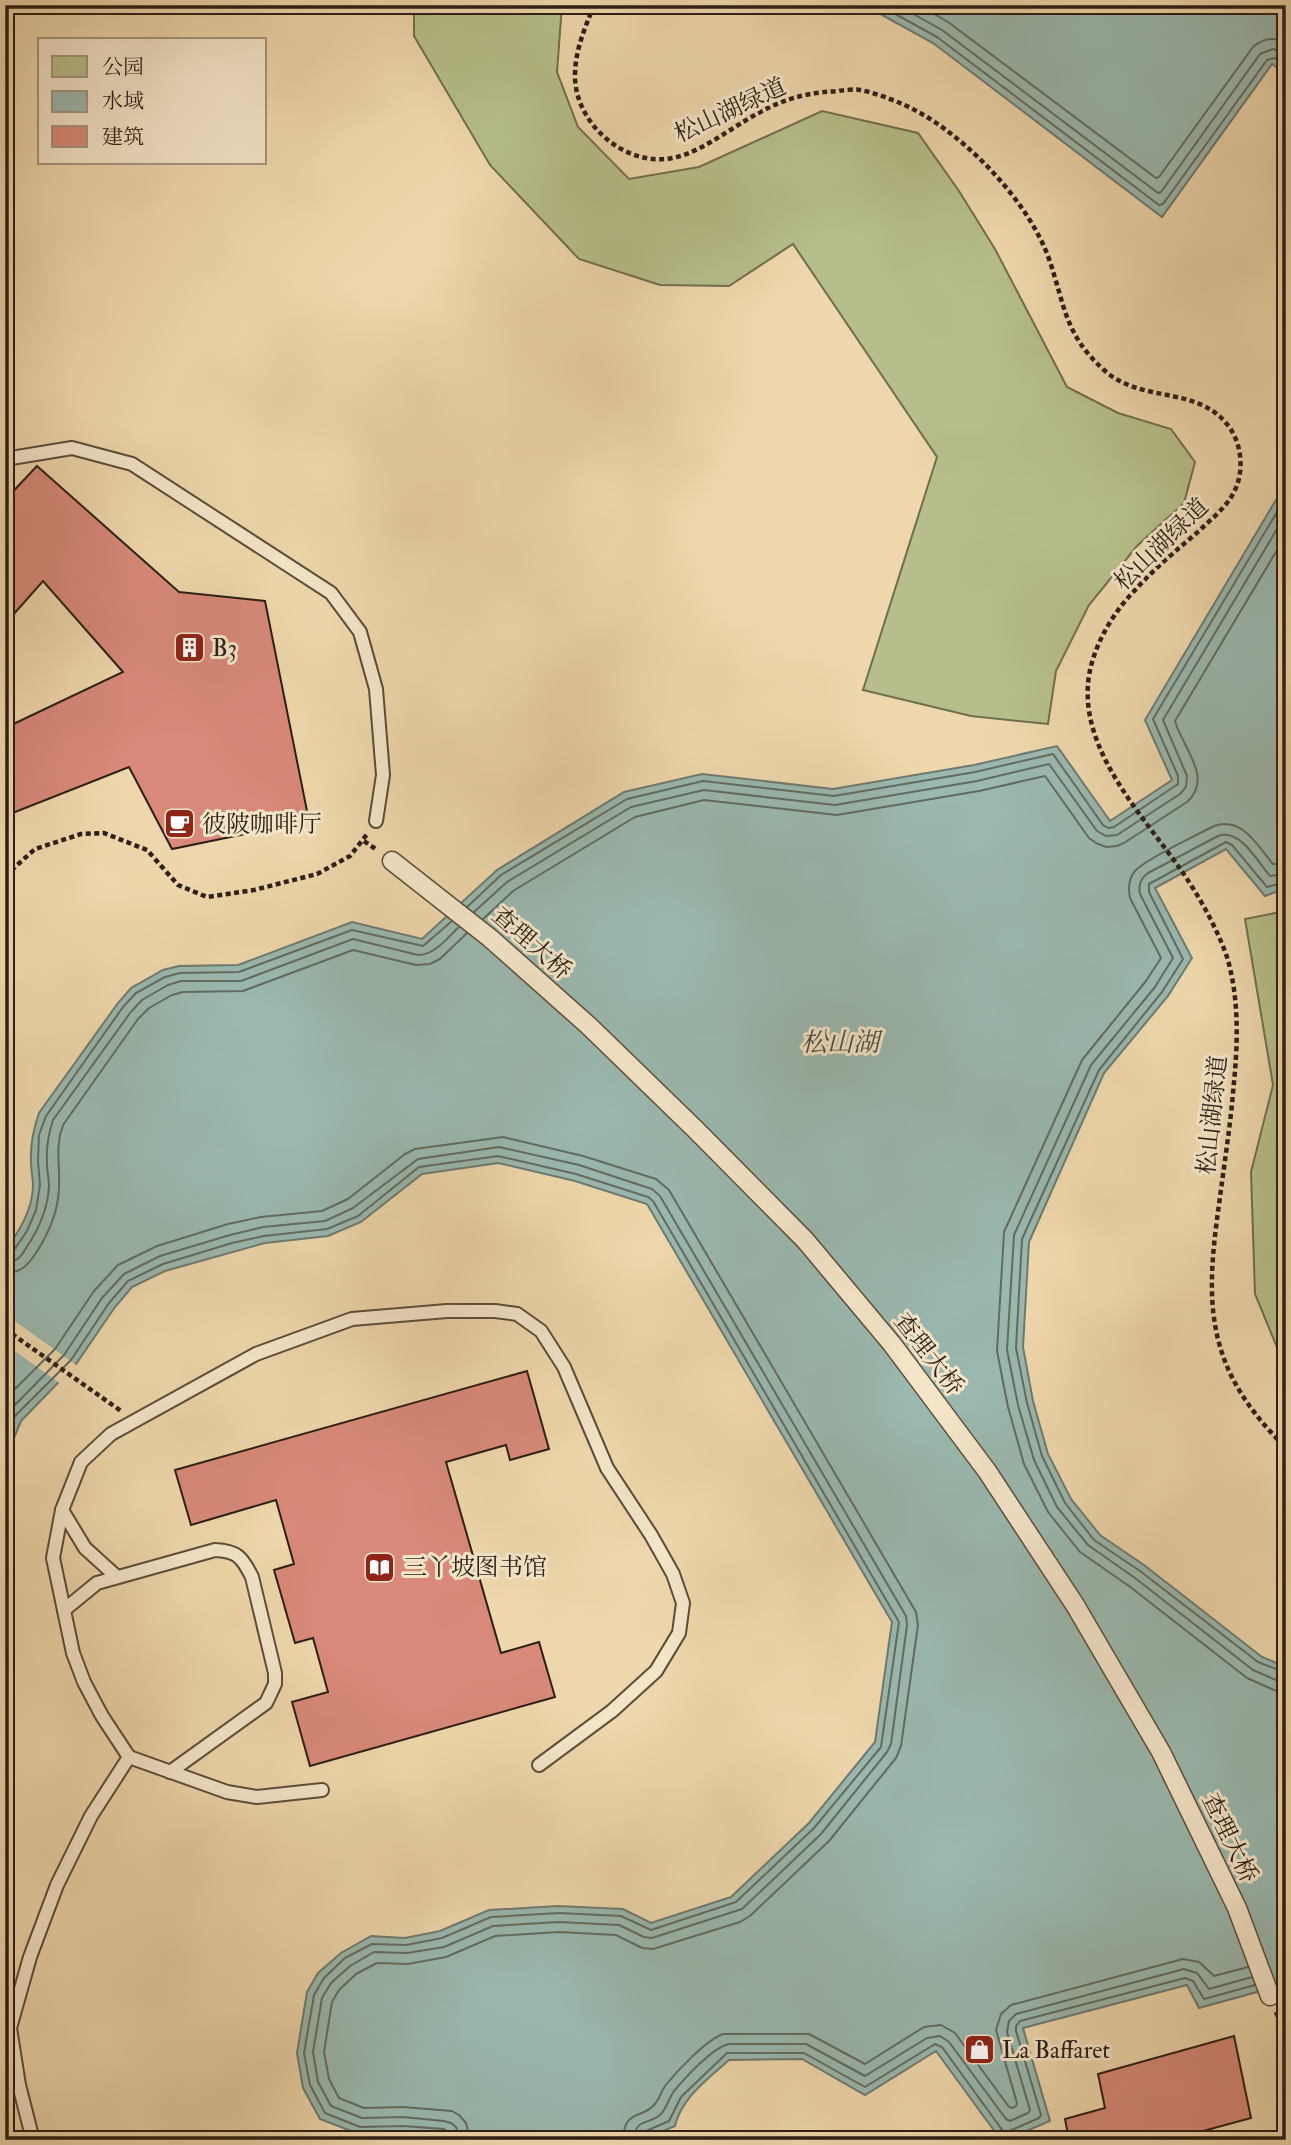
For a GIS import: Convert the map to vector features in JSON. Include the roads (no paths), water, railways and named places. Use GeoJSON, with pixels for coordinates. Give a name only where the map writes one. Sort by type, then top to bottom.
{"type":"FeatureCollection","features":[{"type":"Feature","properties":{"kind":"street","name":"查理大桥"},"geometry":{"type":"LineString","coordinates":[[392,861],[490,938],[589,1026],[805,1240],[892,1344],[987,1471],[1076,1605],[1161,1752],[1237,1908],[1270,1996]]}},
{"type":"Feature","properties":{"kind":"lane"},"geometry":{"type":"LineString","coordinates":[[5,459],[72,448],[132,464],[331,593],[360,632],[376,689],[383,775],[376,821]]}},
{"type":"Feature","properties":{"kind":"lane"},"geometry":{"type":"LineString","coordinates":[[322,1790],[257,1797],[227,1792],[129,1757],[84,1682],[73,1653],[53,1558],[62,1510],[81,1462],[111,1434],[256,1354],[352,1319],[447,1311],[495,1311],[517,1314],[541,1331],[564,1367],[607,1468],[673,1574],[683,1603],[679,1633],[656,1671],[612,1711],[539,1765]]}},
{"type":"Feature","properties":{"kind":"lane"},"geometry":{"type":"LineString","coordinates":[[62,1510],[85,1548],[117,1577]]}},
{"type":"Feature","properties":{"kind":"lane"},"geometry":{"type":"LineString","coordinates":[[64,1610],[97,1583],[215,1550],[227,1550],[237,1554],[245,1563],[252,1577],[275,1673],[272,1693],[266,1703],[252,1715],[170,1772]]}},
{"type":"Feature","properties":{"kind":"lane"},"geometry":{"type":"LineString","coordinates":[[33,2140],[8,2028],[30,1957],[57,1885],[91,1816],[129,1757]]}},
{"type":"Feature","properties":{"kind":"water"},"geometry":{"type":"Polygon","coordinates":[[[864,5],[1286,5],[1286,74],[1272,64],[1162,217],[933,43],[864,5]]]}},
{"type":"Feature","properties":{"kind":"water","name":"松山湖"},"geometry":{"type":"Polygon","coordinates":[[[1286,483],[1286,888],[1265,896],[1226,849],[1155,888],[1192,958],[1168,996],[1104,1073],[1029,1242],[1023,1347],[1033,1401],[1048,1454],[1071,1499],[1100,1535],[1144,1565],[1262,1657],[1286,1667],[1286,1984],[1199,2008],[1187,1985],[1023,2028],[1050,2121],[1005,2140],[1001,2140],[936,2051],[865,2095],[802,2059],[729,2060],[689,2098],[675,2126],[642,2140],[471,2140],[402,2133],[359,2134],[320,2119],[303,2088],[297,2053],[307,1992],[318,1973],[341,1953],[371,1936],[405,1938],[440,1931],[489,1910],[558,1906],[623,1909],[651,1923],[731,1897],[809,1823],[875,1742],[892,1622],[647,1204],[575,1181],[498,1163],[422,1174],[361,1222],[328,1236],[265,1243],[165,1271],[132,1287],[76,1364],[21,1421],[5,1459],[5,1251],[20,1228],[31,1203],[32,1144],[39,1113],[131,988],[163,970],[179,966],[238,965],[352,922],[422,939],[497,870],[624,792],[702,774],[833,789],[974,765],[1057,746],[1110,821],[1172,780],[1145,720],[1286,483]]]}},
{"type":"Feature","properties":{"kind":"place","name":"B3"},"geometry":{"type":"Point","coordinates":[189,648]}},
{"type":"Feature","properties":{"kind":"place","name":"彼陂咖啡厅"},"geometry":{"type":"Point","coordinates":[179,824]}},
{"type":"Feature","properties":{"kind":"place","name":"三丫坡图书馆"},"geometry":{"type":"Point","coordinates":[380,1567]}},
{"type":"Feature","properties":{"kind":"place","name":"La Baffaret"},"geometry":{"type":"Point","coordinates":[979,2050]}}]}
